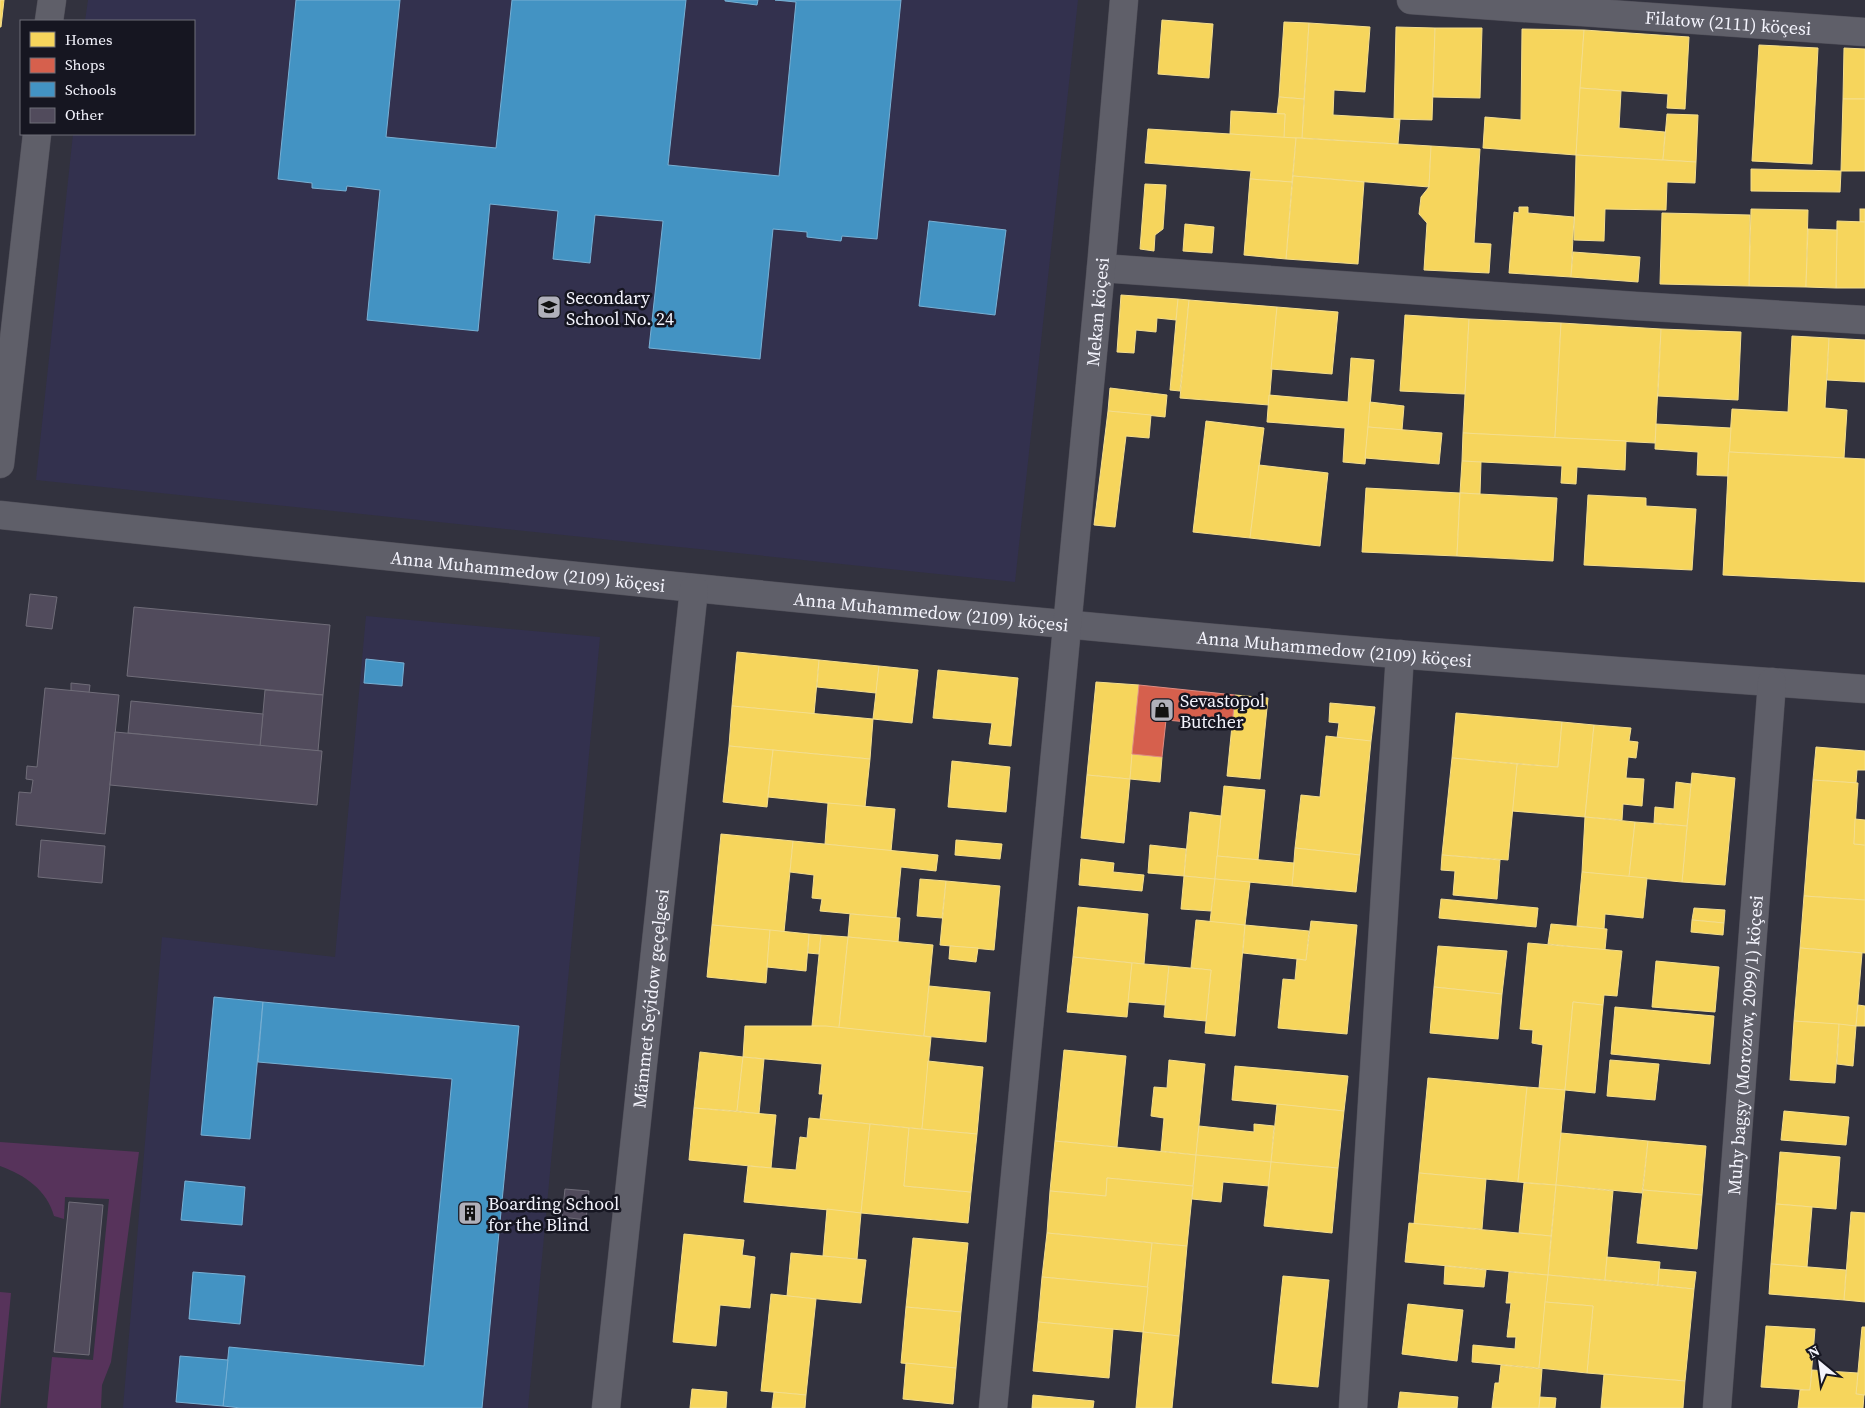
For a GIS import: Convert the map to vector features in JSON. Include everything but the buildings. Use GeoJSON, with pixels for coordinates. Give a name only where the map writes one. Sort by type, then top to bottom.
{"type":"FeatureCollection","features":[{"type":"Feature","properties":{"kind":"street"},"geometry":{"type":"LineString","coordinates":[[50,20],[52,0]]}},
{"type":"Feature","properties":{"kind":"street","name":"Mekan köçesi"},"geometry":{"type":"LineString","coordinates":[[993,1408],[1101,268],[1124,0]]}},
{"type":"Feature","properties":{"kind":"street","name":"Filatow (2111) köçesi"},"geometry":{"type":"LineString","coordinates":[[1411,0],[1865,32]]}},
{"type":"Feature","properties":{"kind":"street"},"geometry":{"type":"LineString","coordinates":[[0,464],[37,135]]}},
{"type":"Feature","properties":{"kind":"street"},"geometry":{"type":"LineString","coordinates":[[1101,268],[1626,306],[1865,320]]}},
{"type":"Feature","properties":{"kind":"street","name":"Anna Muhammedow (2109) köçesi"},"geometry":{"type":"LineString","coordinates":[[0,515],[694,588],[1067,624],[1400,654],[1865,689]]}},
{"type":"Feature","properties":{"kind":"street","name":"Mämmet Seýidow geçelgesi"},"geometry":{"type":"LineString","coordinates":[[606,1408],[694,588]]}},
{"type":"Feature","properties":{"kind":"street"},"geometry":{"type":"LineString","coordinates":[[1353,1408],[1400,654]]}},
{"type":"Feature","properties":{"kind":"street","name":"Muhy bagşy (Morozow, 2099/1) köçesi"},"geometry":{"type":"LineString","coordinates":[[1717,1408],[1772,682]]}},
{"type":"Feature","properties":{"kind":"shaded area","name":"Secondary School No. 24"},"geometry":{"type":"Polygon","coordinates":[[[88,0],[1078,0],[1015,582],[36,480],[73,135],[195,135],[195,20],[85,20],[88,0]]]}},
{"type":"Feature","properties":{"kind":"shaded area"},"geometry":{"type":"Polygon","coordinates":[[[366,616],[600,637],[528,1408],[123,1408],[162,937],[335,957],[366,616]]]}},
{"type":"Feature","properties":{"kind":"shaded area"},"geometry":{"type":"Polygon","coordinates":[[[0,1142],[139,1152],[111,1362],[102,1385],[101,1408],[47,1408],[52,1357],[93,1360],[109,1199],[65,1197],[64,1219],[54,1216],[46,1198],[34,1185],[18,1174],[0,1166],[0,1142]]]}},
{"type":"Feature","properties":{"kind":"shaded area"},"geometry":{"type":"Polygon","coordinates":[[[0,1292],[11,1293],[0,1408],[0,1292]]]}},
{"type":"Feature","properties":{"kind":"place","name":"Secondary School No. 24"},"geometry":{"type":"Point","coordinates":[549,307]}},
{"type":"Feature","properties":{"kind":"place","name":"Sevastopol Butcher"},"geometry":{"type":"Point","coordinates":[1162,710]}},
{"type":"Feature","properties":{"kind":"place","name":"Boarding School for the Blind"},"geometry":{"type":"Point","coordinates":[470,1213]}}]}
